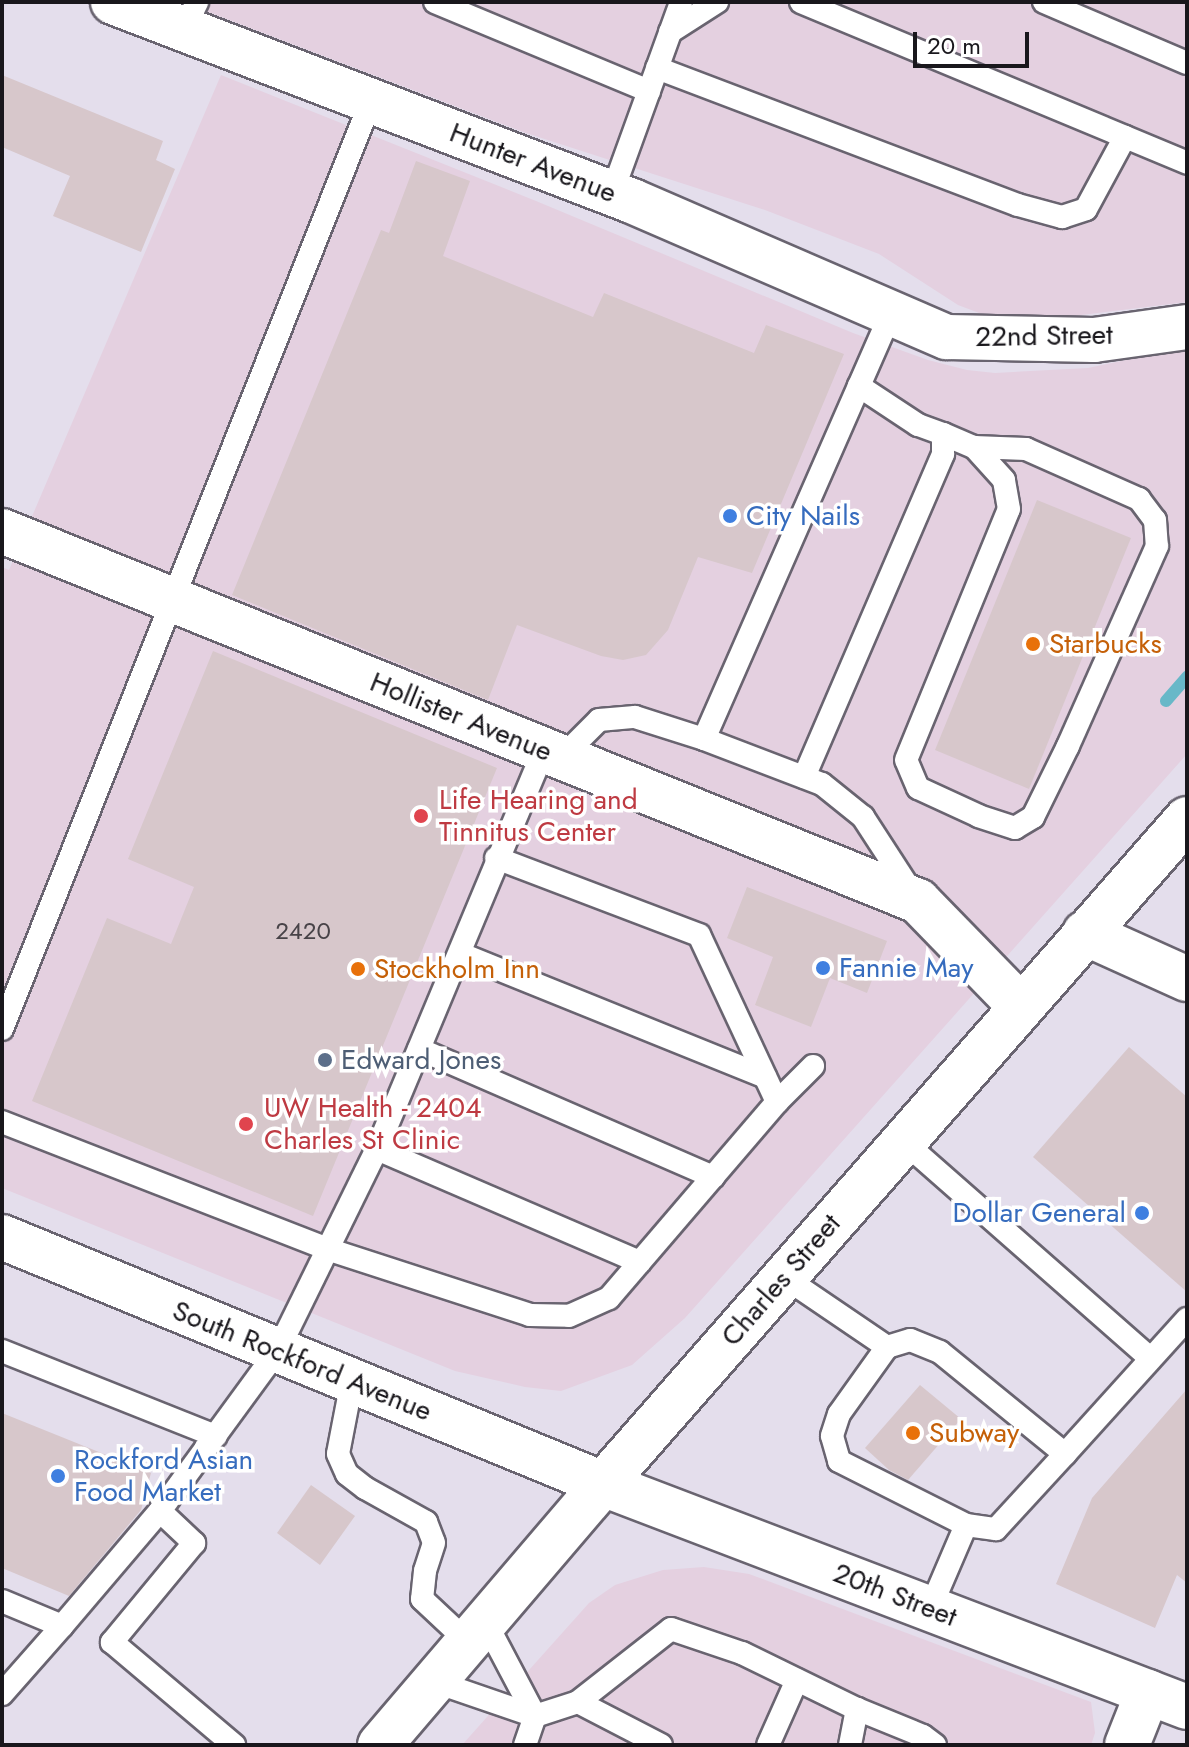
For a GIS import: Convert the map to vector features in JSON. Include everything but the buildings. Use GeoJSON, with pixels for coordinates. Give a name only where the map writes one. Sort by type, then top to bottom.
{"type":"FeatureCollection","features":[{"type":"Feature","properties":{"kind":"street","name":"Hunter Avenue"},"geometry":{"type":"LineString","coordinates":[[113,2],[191,16],[371,101],[612,193],[947,337]]}},
{"type":"Feature","properties":{"kind":"street","name":"22nd Street"},"geometry":{"type":"LineString","coordinates":[[947,337],[1094,340],[1187,327]]}},
{"type":"Feature","properties":{"kind":"street","name":"Hollister Avenue"},"geometry":{"type":"LineString","coordinates":[[2,531],[918,901],[1020,1006]]}},
{"type":"Feature","properties":{"kind":"street","name":"Charles Street"},"geometry":{"type":"LineString","coordinates":[[380,1745],[603,1484],[1187,819]]}},
{"type":"Feature","properties":{"kind":"street"},"geometry":{"type":"LineString","coordinates":[[1085,933],[1187,979]]}},
{"type":"Feature","properties":{"kind":"street","name":"South Rockford Avenue"},"geometry":{"type":"LineString","coordinates":[[2,1237],[603,1484]]}},
{"type":"Feature","properties":{"kind":"street","name":"20th Street"},"geometry":{"type":"LineString","coordinates":[[603,1484],[1168,1700]]}},
{"type":"Feature","properties":{"kind":"street"},"geometry":{"type":"LineString","coordinates":[[1127,1745],[1168,1700]]}},
{"type":"Feature","properties":{"kind":"lane"},"geometry":{"type":"LineString","coordinates":[[435,2],[649,91]]}},
{"type":"Feature","properties":{"kind":"lane"},"geometry":{"type":"LineString","coordinates":[[612,193],[681,2]]}},
{"type":"Feature","properties":{"kind":"lane"},"geometry":{"type":"LineString","coordinates":[[670,32],[717,2]]}},
{"type":"Feature","properties":{"kind":"lane"},"geometry":{"type":"LineString","coordinates":[[801,2],[1187,163]]}},
{"type":"Feature","properties":{"kind":"lane"},"geometry":{"type":"LineString","coordinates":[[1044,2],[1187,63]]}},
{"type":"Feature","properties":{"kind":"lane"},"geometry":{"type":"LineString","coordinates":[[657,68],[1018,205],[1062,217],[1086,209],[1125,137]]}},
{"type":"Feature","properties":{"kind":"lane"},"geometry":{"type":"LineString","coordinates":[[2,1029],[371,101]]}},
{"type":"Feature","properties":{"kind":"lane"},"geometry":{"type":"LineString","coordinates":[[704,739],[891,312]]}},
{"type":"Feature","properties":{"kind":"lane"},"geometry":{"type":"LineString","coordinates":[[859,386],[918,425],[974,447],[1026,449],[1139,499],[1155,520],[1157,546],[1068,746],[1033,817],[1015,828],[979,816],[918,788],[906,760],[1009,509],[1004,480],[974,447]]}},
{"type":"Feature","properties":{"kind":"lane"},"geometry":{"type":"LineString","coordinates":[[804,777],[943,454],[943,434]]}},
{"type":"Feature","properties":{"kind":"lane"},"geometry":{"type":"LineString","coordinates":[[2,1694],[160,1511],[278,1350],[377,1149],[461,954],[496,858],[553,754],[599,720],[635,717],[704,739],[822,784],[863,817],[918,901]]}},
{"type":"Feature","properties":{"kind":"lane"},"geometry":{"type":"LineString","coordinates":[[496,858],[699,935],[777,1102]]}},
{"type":"Feature","properties":{"kind":"lane"},"geometry":{"type":"LineString","coordinates":[[461,954],[765,1077]]}},
{"type":"Feature","properties":{"kind":"lane"},"geometry":{"type":"LineString","coordinates":[[419,1049],[713,1177]]}},
{"type":"Feature","properties":{"kind":"lane"},"geometry":{"type":"LineString","coordinates":[[2,1122],[327,1249],[530,1315],[569,1316],[609,1298],[777,1102],[813,1066]]}},
{"type":"Feature","properties":{"kind":"lane"},"geometry":{"type":"LineString","coordinates":[[903,1141],[1150,1358]]}},
{"type":"Feature","properties":{"kind":"lane"},"geometry":{"type":"LineString","coordinates":[[377,1149],[640,1262]]}},
{"type":"Feature","properties":{"kind":"lane"},"geometry":{"type":"LineString","coordinates":[[784,1277],[887,1347]]}},
{"type":"Feature","properties":{"kind":"lane"},"geometry":{"type":"LineString","coordinates":[[1065,1454],[940,1352],[910,1340],[887,1347],[839,1414],[832,1436],[839,1461],[966,1525],[996,1529],[1065,1454],[1150,1358],[1187,1319]]}},
{"type":"Feature","properties":{"kind":"lane"},"geometry":{"type":"LineString","coordinates":[[2,1351],[216,1436]]}},
{"type":"Feature","properties":{"kind":"lane"},"geometry":{"type":"LineString","coordinates":[[352,1381],[338,1454],[347,1474],[365,1488],[389,1498],[426,1522],[434,1543],[425,1571],[422,1599],[478,1633],[535,1716]]}},
{"type":"Feature","properties":{"kind":"lane"},"geometry":{"type":"LineString","coordinates":[[160,1511],[194,1543],[112,1642],[234,1745]]}},
{"type":"Feature","properties":{"kind":"lane"},"geometry":{"type":"LineString","coordinates":[[930,1609],[966,1525]]}},
{"type":"Feature","properties":{"kind":"lane"},"geometry":{"type":"LineString","coordinates":[[2,1601],[62,1626]]}},
{"type":"Feature","properties":{"kind":"lane"},"geometry":{"type":"LineString","coordinates":[[436,1682],[535,1716],[578,1702],[671,1629],[742,1653],[857,1709],[923,1736],[935,1745]]}},
{"type":"Feature","properties":{"kind":"lane"},"geometry":{"type":"LineString","coordinates":[[768,1745],[797,1680]]}},
{"type":"Feature","properties":{"kind":"lane"},"geometry":{"type":"LineString","coordinates":[[578,1702],[661,1745]]}},
{"type":"Feature","properties":{"kind":"lane"},"geometry":{"type":"LineString","coordinates":[[850,1745],[857,1709]]}},
{"type":"Feature","properties":{"kind":"lane"},"geometry":{"type":"LineString","coordinates":[[525,1745],[535,1716]]}},
{"type":"Feature","properties":{"kind":"shaded area"},"geometry":{"type":"Polygon","coordinates":[[[182,2],[1187,2],[1187,302],[1057,318],[990,317],[958,305],[879,254],[765,210],[526,133],[182,2]]]}},
{"type":"Feature","properties":{"kind":"shaded area"},"geometry":{"type":"Polygon","coordinates":[[[221,75],[853,333],[928,360],[995,373],[1088,368],[1187,347],[1187,754],[685,1318],[632,1365],[561,1391],[525,1387],[455,1371],[2,1188],[2,567],[9,570],[221,75]]]}},
{"type":"Feature","properties":{"kind":"shaded area"},"geometry":{"type":"Polygon","coordinates":[[[704,1567],[749,1574],[1091,1702],[1095,1733],[1091,1745],[462,1745],[589,1603],[615,1585],[663,1570],[704,1567]]]}},
{"type":"Feature","properties":{"kind":"waterway"},"geometry":{"type":"LineString","coordinates":[[1166,701],[1187,677]]}},
{"type":"Feature","properties":{"kind":"place","name":"City Nails"},"geometry":{"type":"Point","coordinates":[730,516]}},
{"type":"Feature","properties":{"kind":"place","name":"Starbucks"},"geometry":{"type":"Point","coordinates":[1033,644]}},
{"type":"Feature","properties":{"kind":"place","name":"Life Hearing and Tinnitus Center"},"geometry":{"type":"Point","coordinates":[421,816]}},
{"type":"Feature","properties":{"kind":"place","name":"Fannie May"},"geometry":{"type":"Point","coordinates":[823,968]}},
{"type":"Feature","properties":{"kind":"place","name":"Stockholm Inn"},"geometry":{"type":"Point","coordinates":[358,969]}},
{"type":"Feature","properties":{"kind":"place","name":"Edward Jones"},"geometry":{"type":"Point","coordinates":[325,1060]}},
{"type":"Feature","properties":{"kind":"place","name":"UW Health - 2404 Charles St Clinic"},"geometry":{"type":"Point","coordinates":[246,1124]}},
{"type":"Feature","properties":{"kind":"place","name":"Dollar General"},"geometry":{"type":"Point","coordinates":[1142,1213]}},
{"type":"Feature","properties":{"kind":"place","name":"Subway"},"geometry":{"type":"Point","coordinates":[913,1433]}},
{"type":"Feature","properties":{"kind":"place","name":"Rockford Asian Food Market"},"geometry":{"type":"Point","coordinates":[58,1476]}}]}
